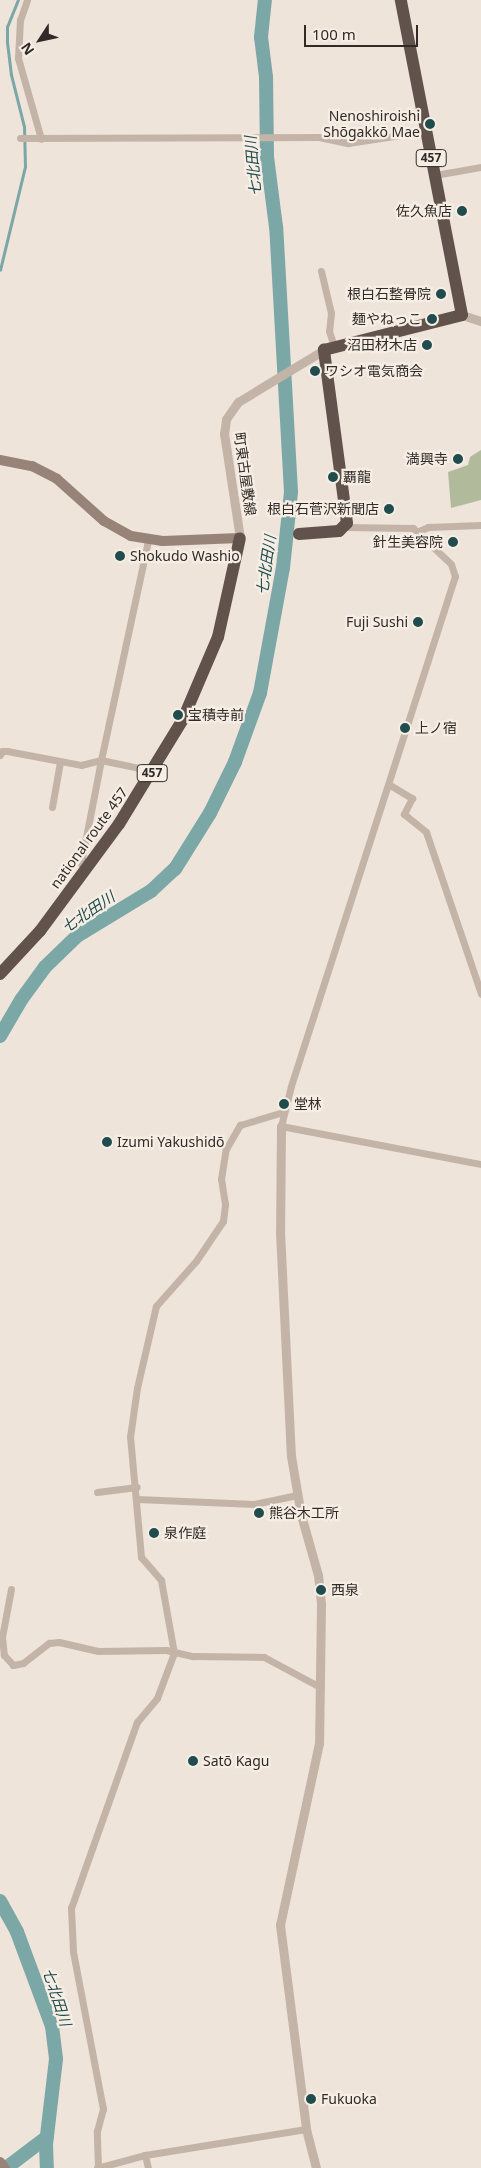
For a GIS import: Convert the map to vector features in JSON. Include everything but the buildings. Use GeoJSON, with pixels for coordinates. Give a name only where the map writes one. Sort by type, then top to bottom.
{"type":"FeatureCollection","features":[{"type":"Feature","properties":{"kind":"highway","name":"457"},"geometry":{"type":"LineString","coordinates":[[401,0],[462,315]]}},
{"type":"Feature","properties":{"kind":"highway"},"geometry":{"type":"LineString","coordinates":[[299,534],[330,533],[345,527],[329,348],[462,315]]}},
{"type":"Feature","properties":{"kind":"highway","name":"national route 457"},"geometry":{"type":"LineString","coordinates":[[0,974],[40,930],[154,771],[207,669],[218,637],[240,538]]}},
{"type":"Feature","properties":{"kind":"main road"},"geometry":{"type":"LineString","coordinates":[[0,460],[46,472],[68,486],[115,530],[148,540],[240,538]]}},
{"type":"Feature","properties":{"kind":"main road"},"geometry":{"type":"LineString","coordinates":[[0,2162],[5,2168]]}},
{"type":"Feature","properties":{"kind":"street"},"geometry":{"type":"LineString","coordinates":[[27,0],[20,20],[18,58],[39,139]]}},
{"type":"Feature","properties":{"kind":"street"},"geometry":{"type":"LineString","coordinates":[[22,138],[319,137],[348,143],[426,131]]}},
{"type":"Feature","properties":{"kind":"street"},"geometry":{"type":"LineString","coordinates":[[435,175],[481,167]]}},
{"type":"Feature","properties":{"kind":"street"},"geometry":{"type":"LineString","coordinates":[[321,271],[331,313],[329,348]]}},
{"type":"Feature","properties":{"kind":"street"},"geometry":{"type":"LineString","coordinates":[[462,315],[481,321]]}},
{"type":"Feature","properties":{"kind":"street","name":"町東古屋敷線"},"geometry":{"type":"LineString","coordinates":[[240,538],[225,427],[233,406],[329,348]]}},
{"type":"Feature","properties":{"kind":"street"},"geometry":{"type":"LineString","coordinates":[[419,531],[428,526],[481,524]]}},
{"type":"Feature","properties":{"kind":"street"},"geometry":{"type":"LineString","coordinates":[[316,2168],[306,2129],[280,1925],[319,1743],[320,1687],[320,1594],[297,1495],[289,1428],[280,1232],[281,1126],[283,1112],[456,576],[452,564],[419,531],[413,528],[345,527]]}},
{"type":"Feature","properties":{"kind":"street"},"geometry":{"type":"LineString","coordinates":[[84,870],[81,863],[148,540]]}},
{"type":"Feature","properties":{"kind":"street"},"geometry":{"type":"LineString","coordinates":[[0,755],[2,751],[7,751],[81,765],[101,760],[154,771]]}},
{"type":"Feature","properties":{"kind":"street"},"geometry":{"type":"LineString","coordinates":[[52,807],[60,762]]}},
{"type":"Feature","properties":{"kind":"street"},"geometry":{"type":"LineString","coordinates":[[390,785],[412,798],[404,814],[426,832],[481,994]]}},
{"type":"Feature","properties":{"kind":"street"},"geometry":{"type":"LineString","coordinates":[[283,1112],[240,1125],[226,1149],[221,1179],[225,1204],[222,1221],[196,1262],[156,1306],[137,1388],[130,1437],[137,1487],[136,1499],[141,1557],[161,1580],[174,1653],[157,1698],[137,1722],[71,1908],[73,1950],[103,2109],[97,2131],[97,2168],[145,2155],[306,2129]]}},
{"type":"Feature","properties":{"kind":"street"},"geometry":{"type":"LineString","coordinates":[[281,1126],[481,1164]]}},
{"type":"Feature","properties":{"kind":"street"},"geometry":{"type":"LineString","coordinates":[[97,1492],[137,1487]]}},
{"type":"Feature","properties":{"kind":"street"},"geometry":{"type":"LineString","coordinates":[[136,1499],[254,1504],[297,1495]]}},
{"type":"Feature","properties":{"kind":"street"},"geometry":{"type":"LineString","coordinates":[[11,1589],[2,1637],[4,1655],[12,1665],[23,1663],[55,1642],[98,1651],[166,1650],[174,1653],[264,1657],[320,1687]]}},
{"type":"Feature","properties":{"kind":"street"},"geometry":{"type":"LineString","coordinates":[[145,2155],[148,2168]]}},
{"type":"Feature","properties":{"kind":"green space"},"geometry":{"type":"Polygon","coordinates":[[[481,450],[481,500],[451,508],[448,472],[468,465],[470,457],[481,450]]]}},
{"type":"Feature","properties":{"kind":"waterway"},"geometry":{"type":"LineString","coordinates":[[0,270],[25,167],[24,127],[11,75],[7,41],[7,27],[18,0]]}},
{"type":"Feature","properties":{"kind":"waterway","name":"七北田川"},"geometry":{"type":"LineString","coordinates":[[0,1036],[21,1000],[45,967],[77,936],[151,891],[175,869],[210,813],[235,762],[260,693],[283,568],[291,492],[276,227],[267,157],[266,77],[261,37],[265,0]]}},
{"type":"Feature","properties":{"kind":"waterway","name":"七北田川"},"geometry":{"type":"LineString","coordinates":[[0,1901],[17,1932],[52,2026],[56,2059],[46,2144],[47,2168]]}},
{"type":"Feature","properties":{"kind":"waterway"},"geometry":{"type":"LineString","coordinates":[[6,2168],[47,2137]]}},
{"type":"Feature","properties":{"kind":"place","name":"Nenoshiroishi Shōgakkō Mae"},"geometry":{"type":"Point","coordinates":[430,124]}},
{"type":"Feature","properties":{"kind":"place","name":"佐久魚店"},"geometry":{"type":"Point","coordinates":[462,211]}},
{"type":"Feature","properties":{"kind":"place","name":"根白石整骨院"},"geometry":{"type":"Point","coordinates":[441,294]}},
{"type":"Feature","properties":{"kind":"place","name":"麺やねっこ"},"geometry":{"type":"Point","coordinates":[432,319]}},
{"type":"Feature","properties":{"kind":"place","name":"沼田材木店"},"geometry":{"type":"Point","coordinates":[427,345]}},
{"type":"Feature","properties":{"kind":"place","name":"ワシオ電気商会"},"geometry":{"type":"Point","coordinates":[315,371]}},
{"type":"Feature","properties":{"kind":"place","name":"満興寺"},"geometry":{"type":"Point","coordinates":[458,459]}},
{"type":"Feature","properties":{"kind":"place","name":"覇龍"},"geometry":{"type":"Point","coordinates":[333,477]}},
{"type":"Feature","properties":{"kind":"place","name":"根白石菅沢新聞店"},"geometry":{"type":"Point","coordinates":[389,509]}},
{"type":"Feature","properties":{"kind":"place","name":"針生美容院"},"geometry":{"type":"Point","coordinates":[453,542]}},
{"type":"Feature","properties":{"kind":"place","name":"Shokudo Washio"},"geometry":{"type":"Point","coordinates":[120,556]}},
{"type":"Feature","properties":{"kind":"place","name":"Fuji Sushi"},"geometry":{"type":"Point","coordinates":[418,622]}},
{"type":"Feature","properties":{"kind":"place","name":"宝積寺前"},"geometry":{"type":"Point","coordinates":[178,715]}},
{"type":"Feature","properties":{"kind":"place","name":"上ノ宿"},"geometry":{"type":"Point","coordinates":[405,728]}},
{"type":"Feature","properties":{"kind":"place","name":"堂林"},"geometry":{"type":"Point","coordinates":[284,1104]}},
{"type":"Feature","properties":{"kind":"place","name":"Izumi Yakushidō"},"geometry":{"type":"Point","coordinates":[107,1142]}},
{"type":"Feature","properties":{"kind":"place","name":"熊谷木工所"},"geometry":{"type":"Point","coordinates":[259,1513]}},
{"type":"Feature","properties":{"kind":"place","name":"泉作庭"},"geometry":{"type":"Point","coordinates":[154,1533]}},
{"type":"Feature","properties":{"kind":"place","name":"西泉"},"geometry":{"type":"Point","coordinates":[321,1590]}},
{"type":"Feature","properties":{"kind":"place","name":"Satō Kagu"},"geometry":{"type":"Point","coordinates":[193,1761]}},
{"type":"Feature","properties":{"kind":"place","name":"Fukuoka"},"geometry":{"type":"Point","coordinates":[311,2099]}}]}
